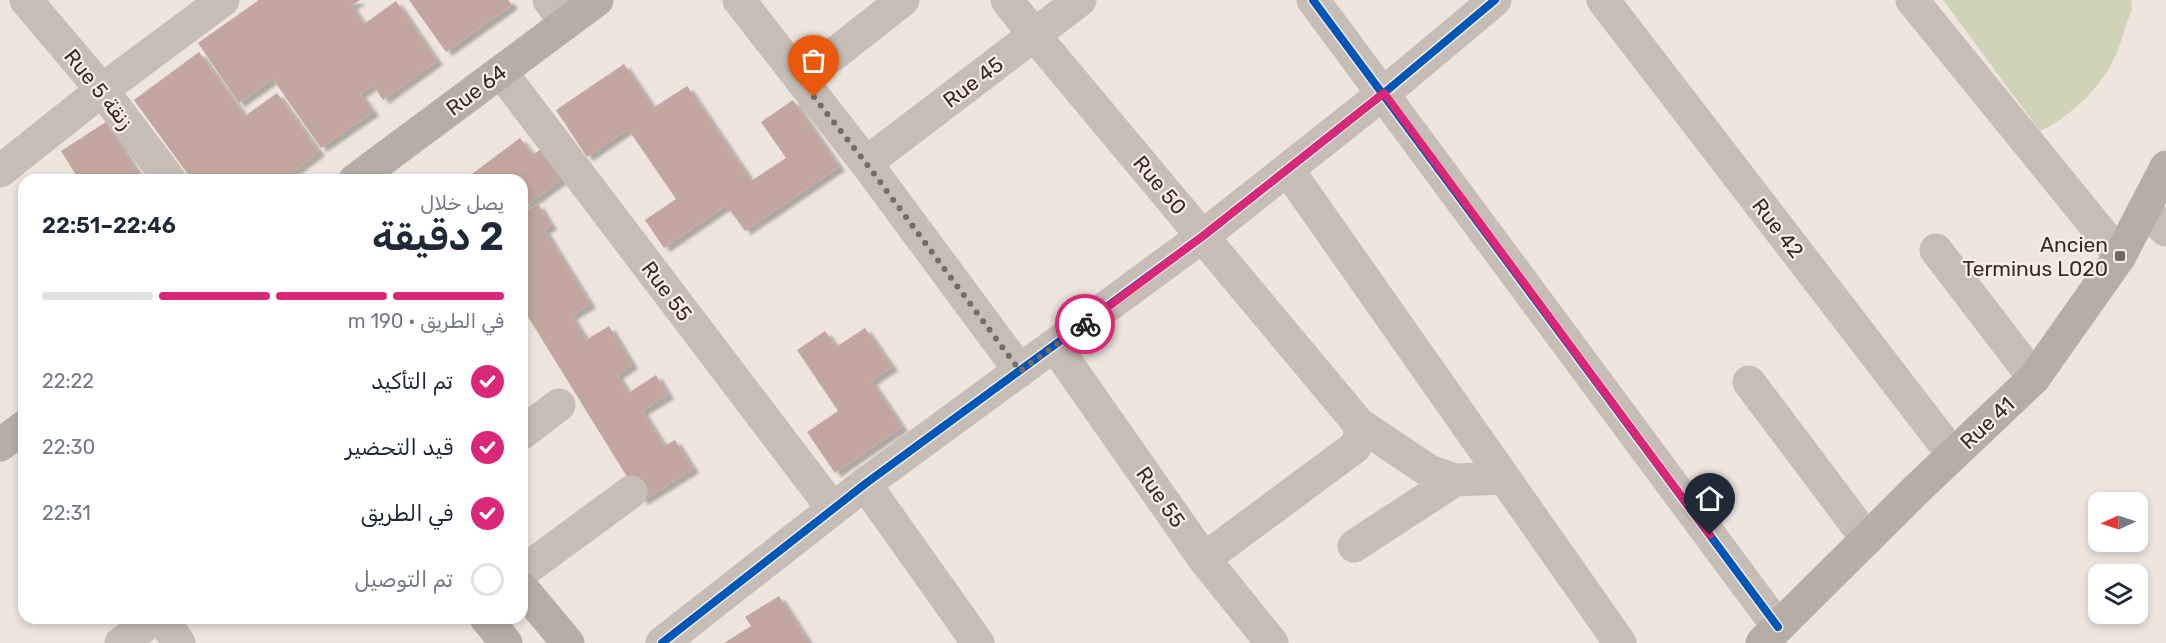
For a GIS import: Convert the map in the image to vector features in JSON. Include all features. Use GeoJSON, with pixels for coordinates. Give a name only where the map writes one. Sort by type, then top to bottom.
{"type":"FeatureCollection","features":[{"type":"Feature","properties":{"kind":"street","name":"Rue 5 زنقة"},"geometry":{"type":"LineString","coordinates":[[26,0],[102,90],[165,174]]}},
{"type":"Feature","properties":{"kind":"street"},"geometry":{"type":"LineString","coordinates":[[0,171],[102,90],[223,0]]}},
{"type":"Feature","properties":{"kind":"street","name":"Rue 64"},"geometry":{"type":"LineString","coordinates":[[363,174],[501,72],[557,11],[597,0]]}},
{"type":"Feature","properties":{"kind":"street"},"geometry":{"type":"LineString","coordinates":[[739,0],[866,163],[1020,371]]}},
{"type":"Feature","properties":{"kind":"street"},"geometry":{"type":"LineString","coordinates":[[801,80],[903,0]]}},
{"type":"Feature","properties":{"kind":"street","name":"Rue 50"},"geometry":{"type":"LineString","coordinates":[[1007,0],[1359,424],[1429,471],[1455,480]]}},
{"type":"Feature","properties":{"kind":"street","name":"Rue 45"},"geometry":{"type":"LineString","coordinates":[[866,163],[1080,0]]}},
{"type":"Feature","properties":{"kind":"street"},"geometry":{"type":"LineString","coordinates":[[1313,0],[1384,93],[1770,635]]}},
{"type":"Feature","properties":{"kind":"street"},"geometry":{"type":"LineString","coordinates":[[662,643],[865,484],[1203,236],[1384,93],[1495,0]]}},
{"type":"Feature","properties":{"kind":"street","name":"Rue 42"},"geometry":{"type":"LineString","coordinates":[[1603,0],[1953,455]]}},
{"type":"Feature","properties":{"kind":"street"},"geometry":{"type":"LineString","coordinates":[[1912,0],[2120,256]]}},
{"type":"Feature","properties":{"kind":"street","name":"Rue 55"},"geometry":{"type":"LineString","coordinates":[[501,72],[833,509]]}},
{"type":"Feature","properties":{"kind":"street","name":"Rue 41"},"geometry":{"type":"LineString","coordinates":[[1770,635],[2034,378],[2120,256],[2155,219],[2166,167]]}},
{"type":"Feature","properties":{"kind":"street"},"geometry":{"type":"LineString","coordinates":[[1288,170],[1620,643]]}},
{"type":"Feature","properties":{"kind":"street"},"geometry":{"type":"LineString","coordinates":[[1936,250],[2034,378]]}},
{"type":"Feature","properties":{"kind":"street","name":"Rue 55"},"geometry":{"type":"LineString","coordinates":[[1055,346],[1204,559],[1272,643]]}},
{"type":"Feature","properties":{"kind":"street"},"geometry":{"type":"LineString","coordinates":[[1749,382],[1867,539]]}},
{"type":"Feature","properties":{"kind":"street"},"geometry":{"type":"LineString","coordinates":[[528,428],[559,405]]}},
{"type":"Feature","properties":{"kind":"street"},"geometry":{"type":"LineString","coordinates":[[1204,559],[1355,447],[1360,437],[1359,424]]}},
{"type":"Feature","properties":{"kind":"street"},"geometry":{"type":"LineString","coordinates":[[1354,546],[1455,480],[1504,478]]}},
{"type":"Feature","properties":{"kind":"street"},"geometry":{"type":"LineString","coordinates":[[865,484],[978,643]]}},
{"type":"Feature","properties":{"kind":"street"},"geometry":{"type":"LineString","coordinates":[[528,568],[631,492]]}},
{"type":"Feature","properties":{"kind":"street"},"geometry":{"type":"LineString","coordinates":[[528,595],[568,643]]}},
{"type":"Feature","properties":{"kind":"street"},"geometry":{"type":"LineString","coordinates":[[121,643],[147,624]]}},
{"type":"Feature","properties":{"kind":"street"},"geometry":{"type":"LineString","coordinates":[[166,624],[179,643]]}},
{"type":"Feature","properties":{"kind":"street"},"geometry":{"type":"LineString","coordinates":[[491,624],[506,643]]}},
{"type":"Feature","properties":{"kind":"green space"},"geometry":{"type":"Polygon","coordinates":[[[1943,0],[2131,0],[2132,9],[2116,55],[2100,82],[2072,111],[2040,131],[1943,0]]]}},
{"type":"Feature","properties":{"kind":"building"},"geometry":{"type":"Polygon","coordinates":[[[259,0],[360,0],[351,6],[364,24],[396,1],[437,61],[383,100],[373,85],[360,94],[373,112],[321,148],[273,79],[239,103],[198,43],[259,0]]]}},
{"type":"Feature","properties":{"kind":"building"},"geometry":{"type":"Polygon","coordinates":[[[409,0],[508,0],[512,5],[446,52],[409,0]]]}},
{"type":"Feature","properties":{"kind":"building"},"geometry":{"type":"Polygon","coordinates":[[[199,52],[245,116],[277,93],[319,152],[290,174],[188,174],[134,100],[199,52]]]}},
{"type":"Feature","properties":{"kind":"building"},"geometry":{"type":"Polygon","coordinates":[[[624,64],[653,108],[687,86],[751,181],[786,158],[761,122],[793,100],[839,167],[745,231],[725,206],[664,248],[645,220],[676,199],[628,129],[587,157],[556,110],[624,64]]]}},
{"type":"Feature","properties":{"kind":"building"},"geometry":{"type":"Polygon","coordinates":[[[106,122],[138,174],[75,174],[61,151],[106,122]]]}},
{"type":"Feature","properties":{"kind":"building"},"geometry":{"type":"Polygon","coordinates":[[[520,138],[533,155],[544,147],[566,176],[528,204],[528,174],[472,174],[520,138]]]}},
{"type":"Feature","properties":{"kind":"building"},"geometry":{"type":"Polygon","coordinates":[[[538,204],[551,226],[544,230],[590,304],[571,316],[586,340],[609,326],[632,365],[617,375],[628,393],[656,375],[668,395],[642,411],[664,446],[675,440],[693,469],[642,501],[528,317],[528,210],[538,204]]]}},
{"type":"Feature","properties":{"kind":"building"},"geometry":{"type":"Polygon","coordinates":[[[865,328],[892,367],[871,381],[902,427],[835,473],[807,432],[838,411],[797,350],[825,331],[836,347],[865,328]]]}},
{"type":"Feature","properties":{"kind":"building"},"geometry":{"type":"Polygon","coordinates":[[[779,596],[809,643],[724,643],[751,626],[745,617],[779,596]]]}},
{"type":"Feature","properties":{"kind":"cycle path"},"geometry":{"type":"LineString","coordinates":[[1313,0],[1778,627]]}},
{"type":"Feature","properties":{"kind":"cycle path"},"geometry":{"type":"LineString","coordinates":[[662,643],[865,484],[1203,236],[1384,93],[1495,0]]}},
{"type":"Feature","properties":{"kind":"way so far"},"geometry":{"type":"LineString","coordinates":[[814,97],[866,163],[1020,371],[1085,324]]}},
{"type":"Feature","properties":{"kind":"place","name":"Ancien Terminus L020"},"geometry":{"type":"Point","coordinates":[2120,256]}},
{"type":"Feature","properties":{"kind":"route"},"geometry":{"type":"LineString","coordinates":[[1085,324],[1203,236],[1384,93],[1710,535]]}}]}
